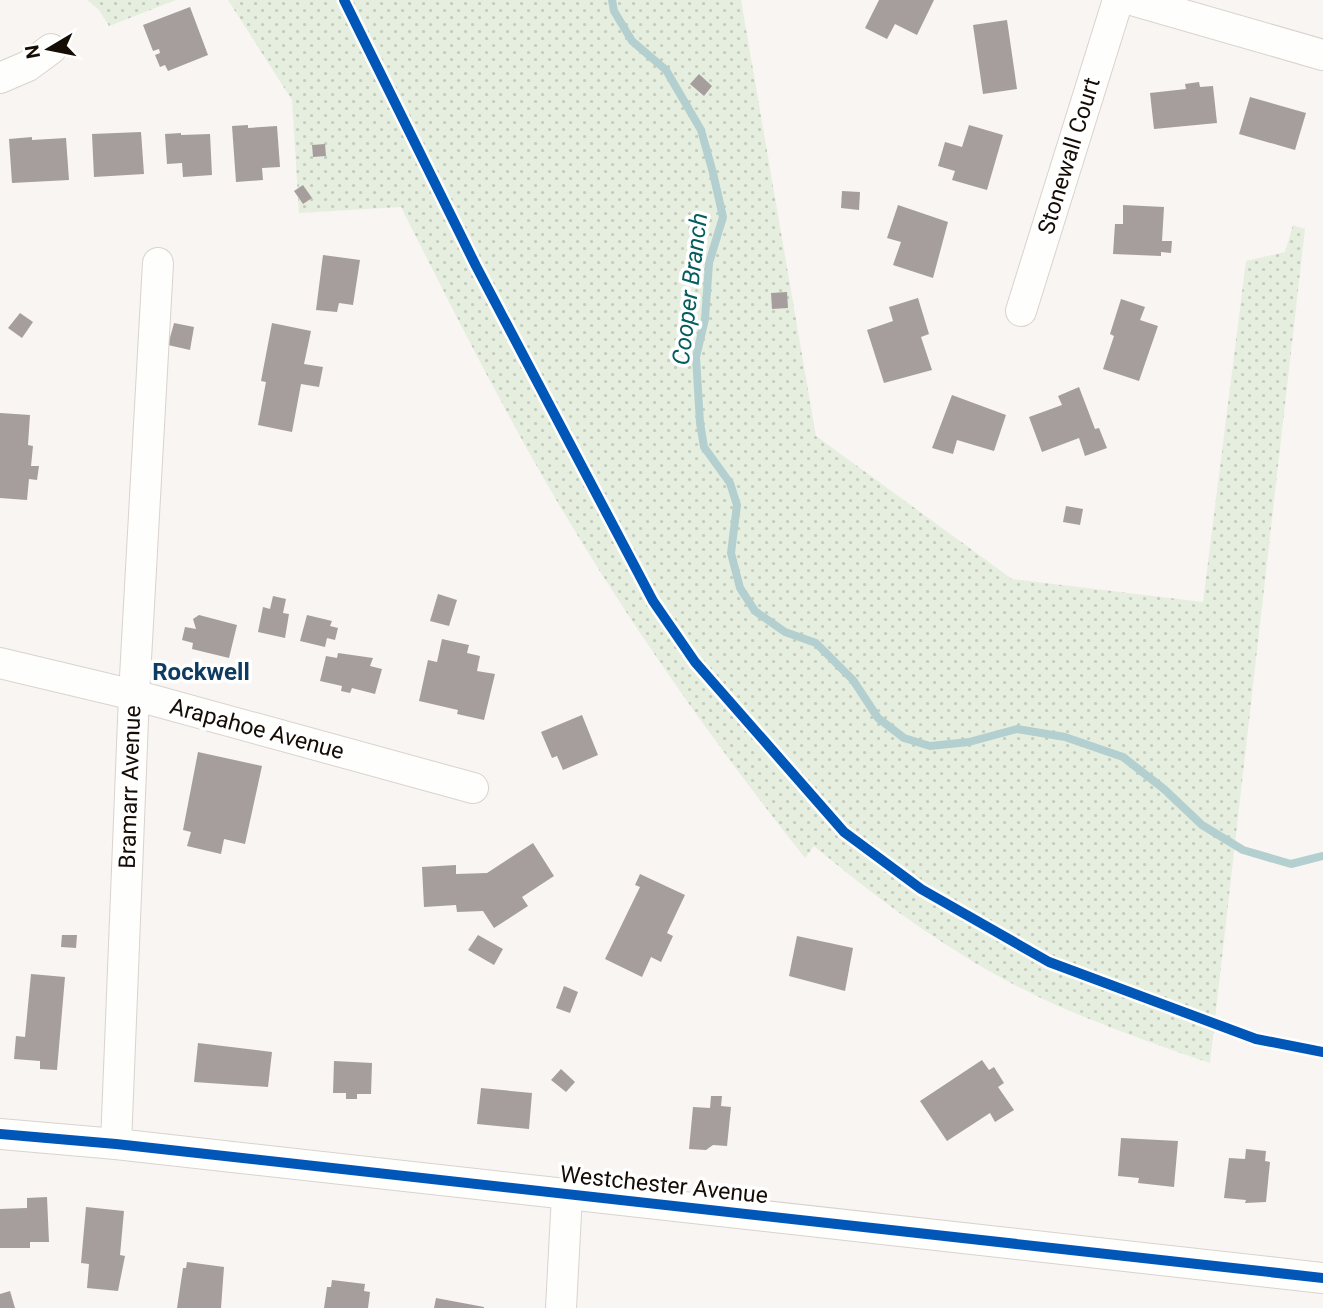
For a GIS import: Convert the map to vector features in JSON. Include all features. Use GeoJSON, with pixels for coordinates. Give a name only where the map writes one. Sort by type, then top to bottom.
{"type":"FeatureCollection","features":[{"type":"Feature","properties":{"kind":"street","name":"Stonewall Court"},"geometry":{"type":"LineString","coordinates":[[1021,311],[1118,0]]}},
{"type":"Feature","properties":{"kind":"street"},"geometry":{"type":"LineString","coordinates":[[1132,0],[1323,55]]}},
{"type":"Feature","properties":{"kind":"street"},"geometry":{"type":"LineString","coordinates":[[0,78],[28,66],[51,48]]}},
{"type":"Feature","properties":{"kind":"street","name":"Bramarr Avenue"},"geometry":{"type":"LineString","coordinates":[[116,1144],[134,695],[158,262]]}},
{"type":"Feature","properties":{"kind":"street","name":"Arapahoe Avenue"},"geometry":{"type":"LineString","coordinates":[[0,663],[134,695],[473,788]]}},
{"type":"Feature","properties":{"kind":"street","name":"Westchester Avenue"},"geometry":{"type":"LineString","coordinates":[[0,1134],[116,1144],[1323,1278]]}},
{"type":"Feature","properties":{"kind":"street"},"geometry":{"type":"LineString","coordinates":[[561,1308],[567,1195]]}},
{"type":"Feature","properties":{"kind":"green space"},"geometry":{"type":"Polygon","coordinates":[[[87,0],[176,0],[109,26],[99,10],[87,0]]]}},
{"type":"Feature","properties":{"kind":"green space"},"geometry":{"type":"Polygon","coordinates":[[[228,0],[741,0],[816,436],[1012,579],[1203,602],[1246,261],[1285,252],[1293,225],[1305,229],[1210,1063],[1045,1000],[983,967],[924,930],[814,846],[805,858],[668,673],[573,529],[507,412],[401,207],[299,213],[292,100],[228,0]]]}},
{"type":"Feature","properties":{"kind":"building"},"geometry":{"type":"Polygon","coordinates":[[[879,0],[934,0],[917,35],[895,24],[887,39],[865,28],[879,0]]]}},
{"type":"Feature","properties":{"kind":"building"},"geometry":{"type":"Polygon","coordinates":[[[190,7],[208,55],[168,71],[165,65],[160,67],[155,55],[160,53],[159,49],[153,51],[143,25],[190,7]]]}},
{"type":"Feature","properties":{"kind":"building"},"geometry":{"type":"Polygon","coordinates":[[[1007,20],[1017,89],[983,94],[973,25],[1007,20]]]}},
{"type":"Feature","properties":{"kind":"building"},"geometry":{"type":"Polygon","coordinates":[[[699,74],[712,86],[704,96],[690,84],[699,74]]]}},
{"type":"Feature","properties":{"kind":"building"},"geometry":{"type":"Polygon","coordinates":[[[1199,82],[1200,87],[1213,86],[1217,123],[1154,129],[1150,93],[1186,89],[1185,84],[1199,82]]]}},
{"type":"Feature","properties":{"kind":"building"},"geometry":{"type":"Polygon","coordinates":[[[1250,97],[1306,113],[1295,150],[1239,134],[1250,97]]]}},
{"type":"Feature","properties":{"kind":"building"},"geometry":{"type":"Polygon","coordinates":[[[248,125],[248,128],[277,126],[280,167],[262,168],[263,180],[236,182],[232,126],[248,125]]]}},
{"type":"Feature","properties":{"kind":"building"},"geometry":{"type":"Polygon","coordinates":[[[969,125],[1003,135],[987,190],[952,180],[955,171],[938,166],[945,142],[962,147],[969,125]]]}},
{"type":"Feature","properties":{"kind":"building"},"geometry":{"type":"Polygon","coordinates":[[[141,132],[144,174],[94,177],[92,134],[141,132]]]}},
{"type":"Feature","properties":{"kind":"building"},"geometry":{"type":"Polygon","coordinates":[[[165,134],[210,134],[212,175],[183,177],[182,163],[167,164],[165,134]]]}},
{"type":"Feature","properties":{"kind":"building"},"geometry":{"type":"Polygon","coordinates":[[[32,137],[32,140],[66,138],[69,180],[12,183],[9,139],[32,137]]]}},
{"type":"Feature","properties":{"kind":"building"},"geometry":{"type":"Polygon","coordinates":[[[325,144],[326,156],[313,157],[312,145],[325,144]]]}},
{"type":"Feature","properties":{"kind":"building"},"geometry":{"type":"Polygon","coordinates":[[[303,185],[312,198],[303,204],[294,191],[303,185]]]}},
{"type":"Feature","properties":{"kind":"building"},"geometry":{"type":"Polygon","coordinates":[[[842,191],[860,192],[859,210],[841,208],[842,191]]]}},
{"type":"Feature","properties":{"kind":"building"},"geometry":{"type":"Polygon","coordinates":[[[898,205],[948,222],[933,278],[893,265],[901,242],[887,238],[898,205]]]}},
{"type":"Feature","properties":{"kind":"building"},"geometry":{"type":"Polygon","coordinates":[[[1123,205],[1164,207],[1162,241],[1172,241],[1171,253],[1161,252],[1161,256],[1113,254],[1115,224],[1123,224],[1123,205]]]}},
{"type":"Feature","properties":{"kind":"building"},"geometry":{"type":"Polygon","coordinates":[[[323,255],[360,260],[353,305],[339,303],[337,312],[316,310],[323,255]]]}},
{"type":"Feature","properties":{"kind":"building"},"geometry":{"type":"Polygon","coordinates":[[[787,292],[788,308],[772,309],[771,293],[787,292]]]}},
{"type":"Feature","properties":{"kind":"building"},"geometry":{"type":"Polygon","coordinates":[[[918,298],[929,334],[921,337],[932,370],[884,383],[867,330],[893,321],[889,307],[918,298]]]}},
{"type":"Feature","properties":{"kind":"building"},"geometry":{"type":"Polygon","coordinates":[[[1121,299],[1145,307],[1140,320],[1158,326],[1139,381],[1103,369],[1114,336],[1110,334],[1121,299]]]}},
{"type":"Feature","properties":{"kind":"building"},"geometry":{"type":"Polygon","coordinates":[[[20,313],[33,322],[22,338],[8,328],[20,313]]]}},
{"type":"Feature","properties":{"kind":"building"},"geometry":{"type":"Polygon","coordinates":[[[174,323],[194,327],[190,350],[168,345],[174,323]]]}},
{"type":"Feature","properties":{"kind":"building"},"geometry":{"type":"Polygon","coordinates":[[[272,323],[311,331],[304,364],[323,367],[319,387],[301,384],[292,432],[258,425],[266,382],[261,381],[272,323]]]}},
{"type":"Feature","properties":{"kind":"building"},"geometry":{"type":"Polygon","coordinates":[[[1079,387],[1095,429],[1099,428],[1107,448],[1085,456],[1079,438],[1042,452],[1029,417],[1062,405],[1058,396],[1079,387]]]}},
{"type":"Feature","properties":{"kind":"building"},"geometry":{"type":"Polygon","coordinates":[[[952,395],[1006,415],[994,451],[957,440],[953,454],[932,448],[952,395]]]}},
{"type":"Feature","properties":{"kind":"building"},"geometry":{"type":"Polygon","coordinates":[[[0,413],[30,415],[28,445],[33,446],[31,466],[39,466],[37,480],[29,479],[27,500],[0,498],[0,413]]]}},
{"type":"Feature","properties":{"kind":"building"},"geometry":{"type":"Polygon","coordinates":[[[1066,506],[1083,509],[1080,525],[1063,522],[1066,506]]]}},
{"type":"Feature","properties":{"kind":"building"},"geometry":{"type":"Polygon","coordinates":[[[438,594],[457,600],[449,626],[430,621],[438,594]]]}},
{"type":"Feature","properties":{"kind":"building"},"geometry":{"type":"Polygon","coordinates":[[[273,596],[286,599],[283,613],[289,614],[285,638],[258,632],[263,607],[270,609],[273,596]]]}},
{"type":"Feature","properties":{"kind":"building"},"geometry":{"type":"Polygon","coordinates":[[[199,615],[237,625],[229,658],[192,649],[193,643],[182,640],[185,627],[196,629],[193,619],[199,615]]]}},
{"type":"Feature","properties":{"kind":"building"},"geometry":{"type":"Polygon","coordinates":[[[307,615],[332,621],[330,626],[338,628],[335,640],[327,638],[325,647],[300,641],[307,615]]]}},
{"type":"Feature","properties":{"kind":"building"},"geometry":{"type":"Polygon","coordinates":[[[442,639],[469,645],[467,653],[480,656],[477,671],[495,674],[484,720],[457,714],[458,710],[419,701],[428,660],[437,662],[442,639]]]}},
{"type":"Feature","properties":{"kind":"building"},"geometry":{"type":"Polygon","coordinates":[[[338,653],[373,658],[370,666],[382,669],[375,694],[352,688],[350,693],[341,691],[342,686],[320,681],[326,656],[337,658],[338,653]]]}},
{"type":"Feature","properties":{"kind":"building"},"geometry":{"type":"Polygon","coordinates":[[[582,715],[598,755],[563,770],[557,756],[552,758],[541,732],[582,715]]]}},
{"type":"Feature","properties":{"kind":"building"},"geometry":{"type":"Polygon","coordinates":[[[198,752],[262,766],[245,844],[224,839],[221,854],[187,846],[191,832],[183,830],[198,752]]]}},
{"type":"Feature","properties":{"kind":"building"},"geometry":{"type":"Polygon","coordinates":[[[533,843],[554,876],[522,897],[528,906],[494,928],[483,911],[457,912],[456,905],[424,907],[422,867],[456,865],[456,874],[487,873],[533,843]]]}},
{"type":"Feature","properties":{"kind":"building"},"geometry":{"type":"Polygon","coordinates":[[[640,874],[685,895],[667,933],[673,936],[661,962],[651,957],[642,977],[605,959],[640,887],[635,885],[640,874]]]}},
{"type":"Feature","properties":{"kind":"building"},"geometry":{"type":"Polygon","coordinates":[[[62,935],[77,935],[76,948],[61,947],[62,935]]]}},
{"type":"Feature","properties":{"kind":"building"},"geometry":{"type":"Polygon","coordinates":[[[478,935],[503,949],[494,965],[468,950],[478,935]]]}},
{"type":"Feature","properties":{"kind":"building"},"geometry":{"type":"Polygon","coordinates":[[[797,936],[853,948],[845,991],[789,976],[797,936]]]}},
{"type":"Feature","properties":{"kind":"building"},"geometry":{"type":"Polygon","coordinates":[[[31,974],[65,977],[57,1070],[40,1069],[40,1061],[14,1059],[16,1036],[25,1037],[31,974]]]}},
{"type":"Feature","properties":{"kind":"building"},"geometry":{"type":"Polygon","coordinates":[[[564,986],[578,992],[570,1013],[556,1008],[564,986]]]}},
{"type":"Feature","properties":{"kind":"building"},"geometry":{"type":"Polygon","coordinates":[[[198,1043],[272,1052],[268,1087],[194,1082],[198,1043]]]}},
{"type":"Feature","properties":{"kind":"building"},"geometry":{"type":"Polygon","coordinates":[[[982,1060],[989,1070],[994,1067],[1004,1083],[998,1087],[1014,1110],[995,1122],[990,1113],[947,1141],[920,1101],[982,1060]]]}},
{"type":"Feature","properties":{"kind":"building"},"geometry":{"type":"Polygon","coordinates":[[[334,1061],[372,1063],[371,1094],[357,1094],[357,1099],[346,1099],[346,1093],[333,1093],[334,1061]]]}},
{"type":"Feature","properties":{"kind":"building"},"geometry":{"type":"Polygon","coordinates":[[[561,1069],[575,1082],[566,1092],[551,1080],[561,1069]]]}},
{"type":"Feature","properties":{"kind":"building"},"geometry":{"type":"Polygon","coordinates":[[[481,1088],[532,1093],[529,1129],[477,1124],[481,1088]]]}},
{"type":"Feature","properties":{"kind":"building"},"geometry":{"type":"Polygon","coordinates":[[[711,1096],[722,1096],[721,1106],[731,1107],[727,1146],[713,1145],[706,1150],[689,1149],[693,1107],[710,1108],[711,1096]]]}},
{"type":"Feature","properties":{"kind":"building"},"geometry":{"type":"Polygon","coordinates":[[[1121,1138],[1178,1141],[1174,1187],[1138,1183],[1139,1178],[1118,1176],[1121,1138]]]}},
{"type":"Feature","properties":{"kind":"building"},"geometry":{"type":"Polygon","coordinates":[[[1246,1149],[1266,1151],[1265,1161],[1270,1162],[1266,1202],[1245,1203],[1246,1200],[1224,1198],[1229,1158],[1245,1159],[1246,1149]]]}},
{"type":"Feature","properties":{"kind":"building"},"geometry":{"type":"Polygon","coordinates":[[[47,1197],[49,1242],[30,1242],[30,1248],[0,1248],[0,1209],[27,1208],[27,1198],[47,1197]]]}},
{"type":"Feature","properties":{"kind":"building"},"geometry":{"type":"Polygon","coordinates":[[[86,1207],[124,1211],[120,1255],[125,1256],[118,1291],[87,1288],[89,1264],[81,1263],[86,1207]]]}},
{"type":"Feature","properties":{"kind":"building"},"geometry":{"type":"Polygon","coordinates":[[[187,1262],[224,1267],[221,1308],[177,1308],[183,1268],[186,1268],[187,1262]]]}},
{"type":"Feature","properties":{"kind":"building"},"geometry":{"type":"Polygon","coordinates":[[[332,1280],[365,1284],[364,1291],[370,1292],[368,1308],[324,1308],[327,1287],[331,1287],[332,1280]]]}},
{"type":"Feature","properties":{"kind":"building"},"geometry":{"type":"Polygon","coordinates":[[[10,1291],[15,1308],[0,1308],[0,1294],[10,1291]]]}},
{"type":"Feature","properties":{"kind":"building"},"geometry":{"type":"Polygon","coordinates":[[[436,1298],[484,1307],[484,1308],[434,1308],[436,1298]]]}},
{"type":"Feature","properties":{"kind":"waterway","name":"Cooper Branch"},"geometry":{"type":"LineString","coordinates":[[612,0],[614,11],[632,41],[666,70],[701,130],[713,173],[723,217],[709,263],[705,319],[696,357],[700,423],[704,447],[730,483],[737,505],[731,553],[740,588],[755,611],[785,632],[816,643],[853,680],[878,718],[904,738],[930,746],[969,742],[1017,729],[1065,737],[1123,757],[1164,789],[1202,825],[1243,850],[1291,864],[1323,856]]}},
{"type":"Feature","properties":{"kind":"cycle path"},"geometry":{"type":"LineString","coordinates":[[344,0],[476,266],[653,601],[695,662],[844,832],[921,889],[1049,962],[1256,1039],[1323,1052]]}},
{"type":"Feature","properties":{"kind":"cycle path"},"geometry":{"type":"LineString","coordinates":[[0,1134],[116,1144],[1323,1278]]}},
{"type":"Feature","properties":{"kind":"district","name":"Rockwell"},"geometry":{"type":"Point","coordinates":[201,672]}}]}
